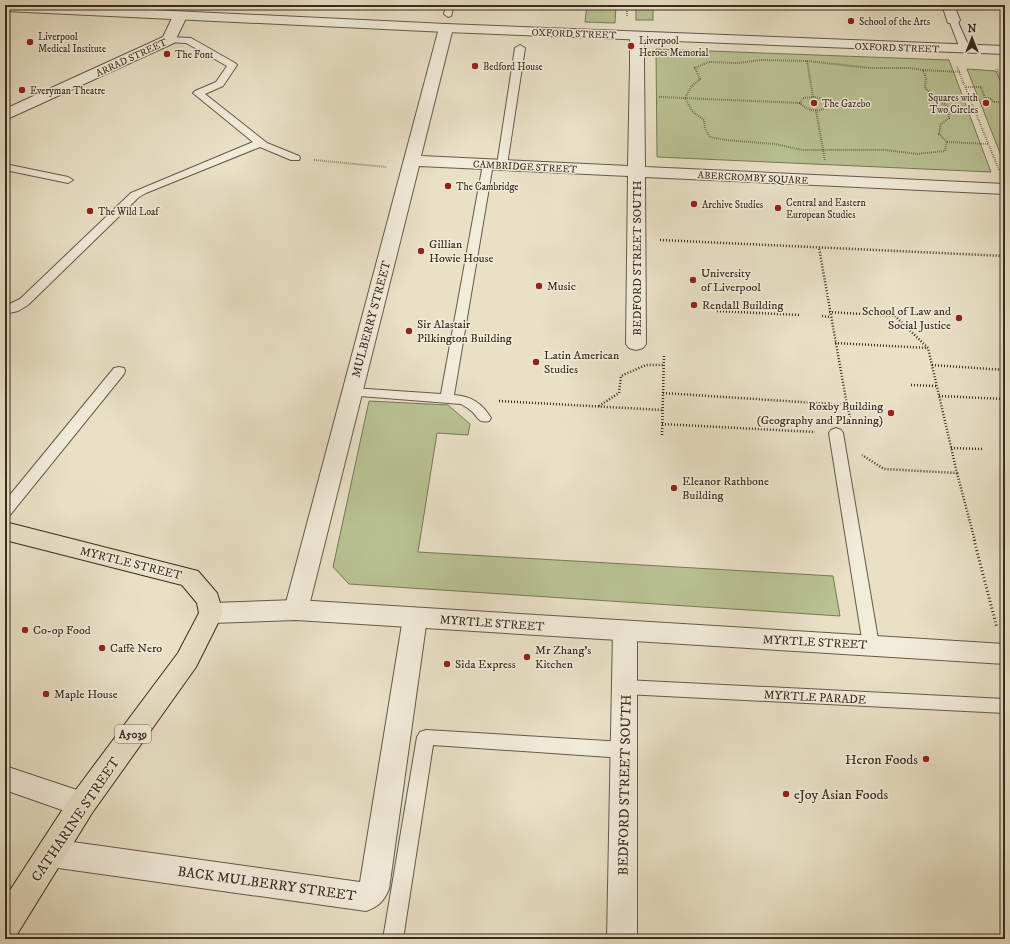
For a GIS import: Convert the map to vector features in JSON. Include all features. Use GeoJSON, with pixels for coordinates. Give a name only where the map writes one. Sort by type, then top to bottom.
{"type":"FeatureCollection","features":[{"type":"Feature","properties":{"kind":"main road","name":"MYRTLE STREET"},"geometry":{"type":"LineString","coordinates":[[5,531],[190,578],[208,600],[211,614]]}},
{"type":"Feature","properties":{"kind":"main road","name":"CATHARINE STREET"},"geometry":{"type":"LineString","coordinates":[[5,925],[82,804],[187,660],[211,614]]}},
{"type":"Feature","properties":{"kind":"street"},"geometry":{"type":"LineString","coordinates":[[948,5],[954,20]]}},
{"type":"Feature","properties":{"kind":"street","name":"OXFORD STREET"},"geometry":{"type":"LineString","coordinates":[[5,7],[146,10],[180,16],[447,21],[637,36],[1005,50]]}},
{"type":"Feature","properties":{"kind":"street","name":"ARRAD STREET"},"geometry":{"type":"LineString","coordinates":[[5,115],[169,40],[180,16]]}},
{"type":"Feature","properties":{"kind":"street","name":"MULBERRY STREET"},"geometry":{"type":"LineString","coordinates":[[296,610],[412,164],[447,21]]}},
{"type":"Feature","properties":{"kind":"street"},"geometry":{"type":"LineString","coordinates":[[637,36],[637,171]]}},
{"type":"Feature","properties":{"kind":"street","name":"CAMBRIDGE STREET"},"geometry":{"type":"LineString","coordinates":[[412,164],[495,165],[637,171]]}},
{"type":"Feature","properties":{"kind":"street","name":"ABERCROMBY SQUARE"},"geometry":{"type":"LineString","coordinates":[[637,171],[1005,189]]}},
{"type":"Feature","properties":{"kind":"street","name":"BEDFORD STREET SOUTH"},"geometry":{"type":"LineString","coordinates":[[636,344],[637,171]]}},
{"type":"Feature","properties":{"kind":"street","name":"MYRTLE STREET"},"geometry":{"type":"LineString","coordinates":[[211,614],[296,610],[1004,654]]}},
{"type":"Feature","properties":{"kind":"street","name":"BACK MULBERRY STREET"},"geometry":{"type":"LineString","coordinates":[[51,853],[366,897],[374,889],[415,618]]}},
{"type":"Feature","properties":{"kind":"street","name":"BEDFORD STREET SOUTH"},"geometry":{"type":"LineString","coordinates":[[622,939],[625,631]]}},
{"type":"Feature","properties":{"kind":"street"},"geometry":{"type":"LineString","coordinates":[[5,778],[82,804]]}},
{"type":"Feature","properties":{"kind":"lane"},"geometry":{"type":"LineString","coordinates":[[447,21],[450,5]]}},
{"type":"Feature","properties":{"kind":"lane"},"geometry":{"type":"LineString","coordinates":[[954,20],[965,49]]}},
{"type":"Feature","properties":{"kind":"lane"},"geometry":{"type":"LineString","coordinates":[[169,40],[188,40],[232,65],[220,84],[198,93],[261,143],[295,158]]}},
{"type":"Feature","properties":{"kind":"lane"},"geometry":{"type":"LineString","coordinates":[[447,398],[520,48]]}},
{"type":"Feature","properties":{"kind":"lane"},"geometry":{"type":"LineString","coordinates":[[5,310],[14,308],[24,302],[135,195],[261,143]]}},
{"type":"Feature","properties":{"kind":"lane"},"geometry":{"type":"LineString","coordinates":[[5,167],[68,180]]}},
{"type":"Feature","properties":{"kind":"lane"},"geometry":{"type":"LineString","coordinates":[[5,511],[119,371]]}},
{"type":"Feature","properties":{"kind":"lane"},"geometry":{"type":"LineString","coordinates":[[352,392],[464,400],[476,407],[484,418]]}},
{"type":"Feature","properties":{"kind":"lane"},"geometry":{"type":"LineString","coordinates":[[836,433],[871,645]]}},
{"type":"Feature","properties":{"kind":"lane","name":"MYRTLE PARADE"},"geometry":{"type":"LineString","coordinates":[[625,688],[1005,706]]}},
{"type":"Feature","properties":{"kind":"lane"},"geometry":{"type":"LineString","coordinates":[[394,939],[426,737],[624,750]]}},
{"type":"Feature","properties":{"kind":"path"},"geometry":{"type":"LineString","coordinates":[[947,142],[946,151],[917,154],[886,150],[802,150],[775,144],[726,140],[710,137],[705,128],[704,120],[695,115],[689,109],[685,98],[690,87],[700,79],[696,68],[700,64],[711,61],[736,63],[761,60],[807,61],[870,68],[909,68],[960,72]]}},
{"type":"Feature","properties":{"kind":"path"},"geometry":{"type":"LineString","coordinates":[[807,61],[813,97]]}},
{"type":"Feature","properties":{"kind":"path"},"geometry":{"type":"LineString","coordinates":[[956,64],[1000,170]]}},
{"type":"Feature","properties":{"kind":"path"},"geometry":{"type":"LineString","coordinates":[[996,68],[1005,89]]}},
{"type":"Feature","properties":{"kind":"path"},"geometry":{"type":"LineString","coordinates":[[924,70],[926,78],[925,88],[948,107],[949,118],[941,124],[939,134],[947,142],[989,144]]}},
{"type":"Feature","properties":{"kind":"path"},"geometry":{"type":"LineString","coordinates":[[966,87],[981,87],[985,98],[992,99],[993,102],[1005,102]]}},
{"type":"Feature","properties":{"kind":"path"},"geometry":{"type":"LineString","coordinates":[[685,98],[800,103],[806,108],[816,110],[822,110],[828,105],[824,99],[813,97],[803,98],[800,103]]}},
{"type":"Feature","properties":{"kind":"path"},"geometry":{"type":"LineString","coordinates":[[816,110],[824,151]]}},
{"type":"Feature","properties":{"kind":"path"},"geometry":{"type":"LineString","coordinates":[[295,158],[392,168],[412,164]]}},
{"type":"Feature","properties":{"kind":"path"},"geometry":{"type":"LineString","coordinates":[[637,238],[1005,256]]}},
{"type":"Feature","properties":{"kind":"path"},"geometry":{"type":"LineString","coordinates":[[663,393],[847,405],[829,312],[819,248]]}},
{"type":"Feature","properties":{"kind":"path"},"geometry":{"type":"LineString","coordinates":[[717,311],[799,315]]}},
{"type":"Feature","properties":{"kind":"path"},"geometry":{"type":"LineString","coordinates":[[829,312],[895,316],[928,348],[957,473],[1004,654]]}},
{"type":"Feature","properties":{"kind":"path"},"geometry":{"type":"LineString","coordinates":[[822,316],[830,317]]}},
{"type":"Feature","properties":{"kind":"path"},"geometry":{"type":"LineString","coordinates":[[835,343],[928,348]]}},
{"type":"Feature","properties":{"kind":"path"},"geometry":{"type":"LineString","coordinates":[[662,436],[664,356]]}},
{"type":"Feature","properties":{"kind":"path"},"geometry":{"type":"LineString","coordinates":[[598,406],[619,393],[621,376],[646,364],[663,365]]}},
{"type":"Feature","properties":{"kind":"path"},"geometry":{"type":"LineString","coordinates":[[932,365],[1004,369],[1005,377]]}},
{"type":"Feature","properties":{"kind":"path"},"geometry":{"type":"LineString","coordinates":[[911,385],[936,386]]}},
{"type":"Feature","properties":{"kind":"path"},"geometry":{"type":"LineString","coordinates":[[939,396],[1005,400]]}},
{"type":"Feature","properties":{"kind":"path"},"geometry":{"type":"LineString","coordinates":[[464,400],[662,410]]}},
{"type":"Feature","properties":{"kind":"path"},"geometry":{"type":"LineString","coordinates":[[662,424],[836,433]]}},
{"type":"Feature","properties":{"kind":"path"},"geometry":{"type":"LineString","coordinates":[[951,448],[982,449]]}},
{"type":"Feature","properties":{"kind":"path"},"geometry":{"type":"LineString","coordinates":[[857,452],[884,469],[957,473]]}},
{"type":"Feature","properties":{"kind":"green space"},"geometry":{"type":"Polygon","coordinates":[[[587,5],[616,5],[615,23],[585,22],[587,5]]]}},
{"type":"Feature","properties":{"kind":"green space"},"geometry":{"type":"Polygon","coordinates":[[[636,5],[653,5],[653,20],[636,20],[636,5]]]}},
{"type":"Feature","properties":{"kind":"green space"},"geometry":{"type":"Polygon","coordinates":[[[656,49],[949,60],[991,172],[657,157],[656,49]]]}},
{"type":"Feature","properties":{"kind":"green space"},"geometry":{"type":"Polygon","coordinates":[[[967,69],[996,71],[1005,92],[1005,159],[1002,158],[967,69]]]}},
{"type":"Feature","properties":{"kind":"green space"},"geometry":{"type":"Polygon","coordinates":[[[369,401],[448,405],[470,424],[468,435],[437,433],[418,552],[833,576],[840,616],[349,584],[333,567],[369,401]]]}},
{"type":"Feature","properties":{"kind":"place","name":"School of the Arts"},"geometry":{"type":"Point","coordinates":[851,21]}},
{"type":"Feature","properties":{"kind":"place","name":"Liverpool Medical Institute"},"geometry":{"type":"Point","coordinates":[30,42]}},
{"type":"Feature","properties":{"kind":"place","name":"Liverpool Heroes Memorial"},"geometry":{"type":"Point","coordinates":[631,46]}},
{"type":"Feature","properties":{"kind":"place","name":"The Font"},"geometry":{"type":"Point","coordinates":[167,54]}},
{"type":"Feature","properties":{"kind":"place","name":"Bedford House"},"geometry":{"type":"Point","coordinates":[475,66]}},
{"type":"Feature","properties":{"kind":"place","name":"Everyman Theatre"},"geometry":{"type":"Point","coordinates":[22,90]}},
{"type":"Feature","properties":{"kind":"place","name":"The Gazebo"},"geometry":{"type":"Point","coordinates":[814,103]}},
{"type":"Feature","properties":{"kind":"place","name":"Squares with Two Circles"},"geometry":{"type":"Point","coordinates":[986,103]}},
{"type":"Feature","properties":{"kind":"place","name":"The Cambridge"},"geometry":{"type":"Point","coordinates":[448,186]}},
{"type":"Feature","properties":{"kind":"place","name":"Archive Studies"},"geometry":{"type":"Point","coordinates":[694,204]}},
{"type":"Feature","properties":{"kind":"place","name":"Central and Eastern European Studies"},"geometry":{"type":"Point","coordinates":[778,208]}},
{"type":"Feature","properties":{"kind":"place","name":"The Wild Loaf"},"geometry":{"type":"Point","coordinates":[90,211]}},
{"type":"Feature","properties":{"kind":"place","name":"Gillian Howie House"},"geometry":{"type":"Point","coordinates":[421,251]}},
{"type":"Feature","properties":{"kind":"place","name":"University of Liverpool"},"geometry":{"type":"Point","coordinates":[693,280]}},
{"type":"Feature","properties":{"kind":"place","name":"Music"},"geometry":{"type":"Point","coordinates":[539,286]}},
{"type":"Feature","properties":{"kind":"place","name":"Rendall Building"},"geometry":{"type":"Point","coordinates":[694,305]}},
{"type":"Feature","properties":{"kind":"place","name":"School of Law and Social Justice"},"geometry":{"type":"Point","coordinates":[959,318]}},
{"type":"Feature","properties":{"kind":"place","name":"Sir Alastair Pilkington Building"},"geometry":{"type":"Point","coordinates":[409,331]}},
{"type":"Feature","properties":{"kind":"place","name":"Latin American Studies"},"geometry":{"type":"Point","coordinates":[536,362]}},
{"type":"Feature","properties":{"kind":"place","name":"Roxby Building (Geography and Planning)"},"geometry":{"type":"Point","coordinates":[891,413]}},
{"type":"Feature","properties":{"kind":"place","name":"Eleanor Rathbone Building"},"geometry":{"type":"Point","coordinates":[674,488]}},
{"type":"Feature","properties":{"kind":"place","name":"Co-op Food"},"geometry":{"type":"Point","coordinates":[25,630]}},
{"type":"Feature","properties":{"kind":"place","name":"Caffè Nero"},"geometry":{"type":"Point","coordinates":[102,648]}},
{"type":"Feature","properties":{"kind":"place","name":"Mr Zhang's Kitchen"},"geometry":{"type":"Point","coordinates":[527,657]}},
{"type":"Feature","properties":{"kind":"place","name":"Sida Express"},"geometry":{"type":"Point","coordinates":[447,664]}},
{"type":"Feature","properties":{"kind":"place","name":"Maple House"},"geometry":{"type":"Point","coordinates":[46,694]}},
{"type":"Feature","properties":{"kind":"place","name":"Heron Foods"},"geometry":{"type":"Point","coordinates":[926,759]}},
{"type":"Feature","properties":{"kind":"place","name":"eJoy Asian Foods"},"geometry":{"type":"Point","coordinates":[786,794]}}]}
